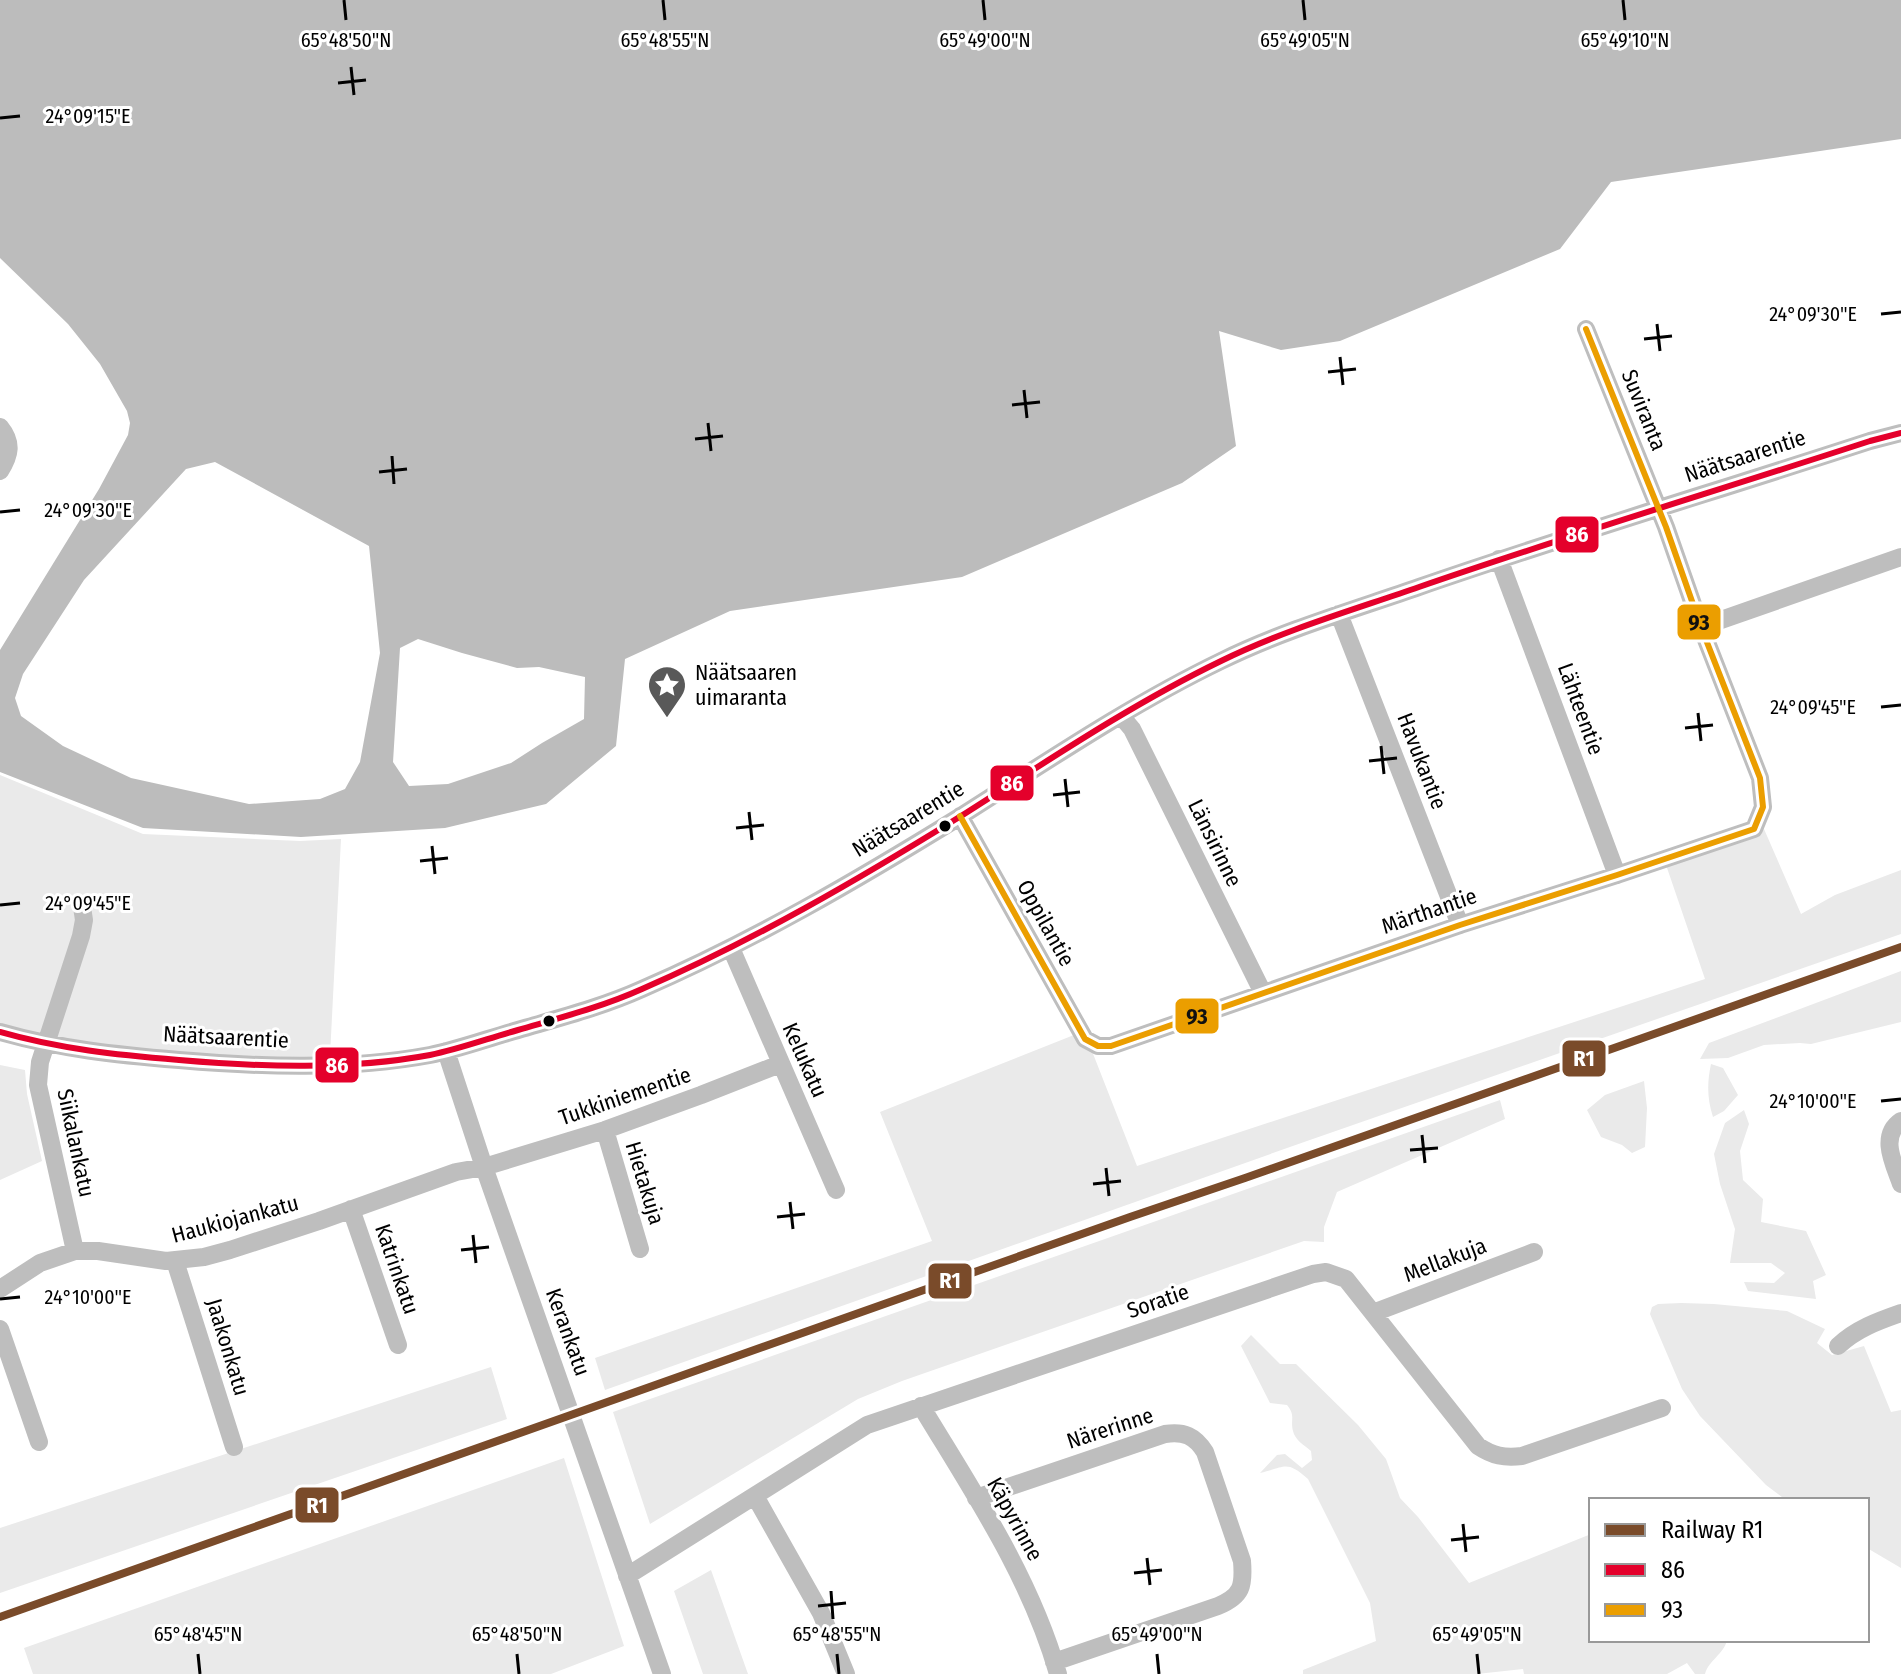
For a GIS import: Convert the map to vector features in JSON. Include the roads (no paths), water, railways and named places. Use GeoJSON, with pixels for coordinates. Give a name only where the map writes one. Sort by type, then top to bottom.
{"type":"FeatureCollection","features":[{"type":"Feature","properties":{"kind":"street","name":"Suviranta"},"geometry":{"type":"LineString","coordinates":[[1586,329],[1659,509],[1760,778],[1763,807]]}},
{"type":"Feature","properties":{"kind":"street"},"geometry":{"type":"LineString","coordinates":[[0,427],[10,447],[9,456],[0,471]]}},
{"type":"Feature","properties":{"kind":"street","name":"Näätsaarentie"},"geometry":{"type":"LineString","coordinates":[[0,1032],[46,1044],[123,1056],[273,1065],[379,1061],[446,1051],[562,1018],[638,991],[731,948],[802,910],[1152,697],[1219,662],[1339,614],[1499,559],[1901,433]]}},
{"type":"Feature","properties":{"kind":"street"},"geometry":{"type":"LineString","coordinates":[[1701,627],[1901,557]]}},
{"type":"Feature","properties":{"kind":"street","name":"Lähteentie"},"geometry":{"type":"LineString","coordinates":[[1499,559],[1617,875]]}},
{"type":"Feature","properties":{"kind":"street","name":"Havukantie"},"geometry":{"type":"LineString","coordinates":[[1339,614],[1460,925]]}},
{"type":"Feature","properties":{"kind":"street","name":"Länsirinne"},"geometry":{"type":"LineString","coordinates":[[1121,716],[1132,729],[1263,993]]}},
{"type":"Feature","properties":{"kind":"street","name":"Märthantie"},"geometry":{"type":"LineString","coordinates":[[1098,1046],[1111,1046],[1460,925],[1754,829],[1763,807]]}},
{"type":"Feature","properties":{"kind":"street","name":"Oppilantie"},"geometry":{"type":"LineString","coordinates":[[960,816],[1085,1039],[1098,1046]]}},
{"type":"Feature","properties":{"kind":"street","name":"Siikalankatu"},"geometry":{"type":"LineString","coordinates":[[75,1251],[38,1085],[40,1062],[81,936],[84,920],[82,907]]}},
{"type":"Feature","properties":{"kind":"street","name":"Kelukatu"},"geometry":{"type":"LineString","coordinates":[[731,948],[836,1190]]}},
{"type":"Feature","properties":{"kind":"street","name":"Kerankatu"},"geometry":{"type":"LineString","coordinates":[[446,1051],[627,1576],[654,1672]]}},
{"type":"Feature","properties":{"kind":"street","name":"Tukkiniementie"},"geometry":{"type":"LineString","coordinates":[[484,1167],[605,1130],[780,1064]]}},
{"type":"Feature","properties":{"kind":"street"},"geometry":{"type":"LineString","coordinates":[[1895,1128],[1889,1147],[1901,1184]]}},
{"type":"Feature","properties":{"kind":"street","name":"Hietakuja"},"geometry":{"type":"LineString","coordinates":[[605,1130],[640,1249]]}},
{"type":"Feature","properties":{"kind":"street","name":"Haukiojankatu"},"geometry":{"type":"LineString","coordinates":[[0,1289],[40,1263],[75,1251],[98,1251],[152,1260],[204,1257],[456,1172],[484,1167]]}},
{"type":"Feature","properties":{"kind":"street","name":"Katrinkatu"},"geometry":{"type":"LineString","coordinates":[[351,1209],[398,1345]]}},
{"type":"Feature","properties":{"kind":"street","name":"Mellakuja"},"geometry":{"type":"LineString","coordinates":[[1373,1313],[1534,1252]]}},
{"type":"Feature","properties":{"kind":"street","name":"Jaakonkatu"},"geometry":{"type":"LineString","coordinates":[[175,1261],[234,1447]]}},
{"type":"Feature","properties":{"kind":"street","name":"Soratie"},"geometry":{"type":"LineString","coordinates":[[627,1576],[867,1425],[1313,1274],[1326,1272],[1346,1279],[1478,1446],[1491,1455],[1505,1458],[1522,1456],[1662,1408]]}},
{"type":"Feature","properties":{"kind":"street"},"geometry":{"type":"LineString","coordinates":[[1838,1346],[1851,1334],[1901,1313]]}},
{"type":"Feature","properties":{"kind":"street"},"geometry":{"type":"LineString","coordinates":[[0,1329],[39,1442]]}},
{"type":"Feature","properties":{"kind":"street","name":"Käpyrinne"},"geometry":{"type":"LineString","coordinates":[[921,1406],[998,1532],[1048,1639],[1056,1668],[1218,1606],[1240,1591]]}},
{"type":"Feature","properties":{"kind":"street","name":"Närerinne"},"geometry":{"type":"LineString","coordinates":[[976,1498],[1165,1434],[1185,1434],[1199,1442],[1205,1452],[1242,1561],[1240,1591]]}},
{"type":"Feature","properties":{"kind":"street"},"geometry":{"type":"LineString","coordinates":[[755,1496],[821,1613],[846,1674]]}},
{"type":"Feature","properties":{"kind":"rail line","name":"R1"},"geometry":{"type":"LineString","coordinates":[[0,1617],[1901,947]]}},
{"type":"Feature","properties":{"kind":"place","name":"Näätsaaren uimaranta"},"geometry":{"type":"Point","coordinates":[667,719]}}]}
